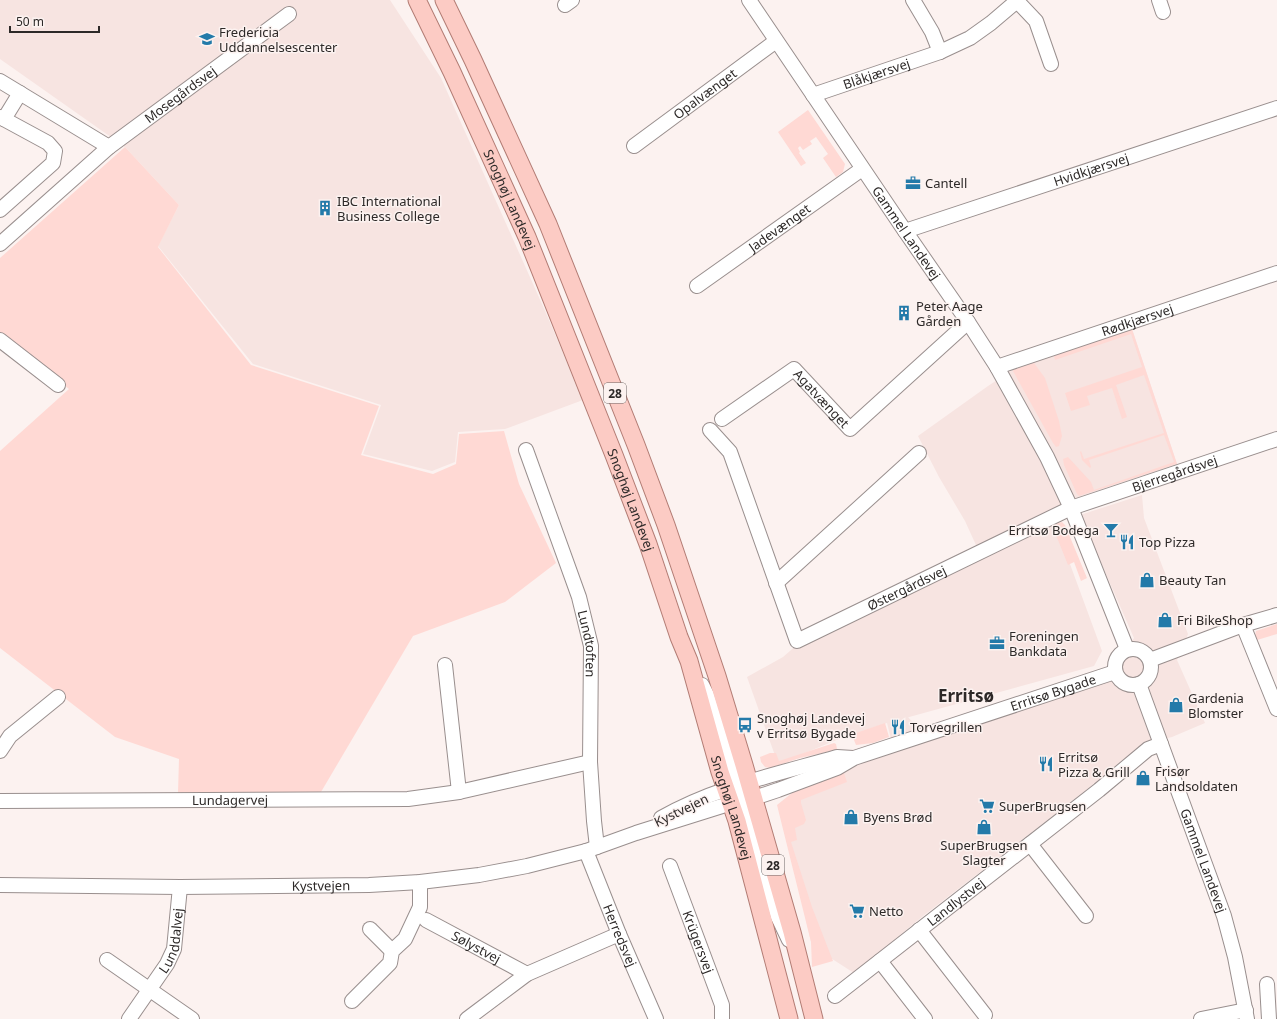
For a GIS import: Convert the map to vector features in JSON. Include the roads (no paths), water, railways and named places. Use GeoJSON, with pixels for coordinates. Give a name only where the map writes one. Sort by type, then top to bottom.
{"type":"FeatureCollection","features":[{"type":"Feature","properties":{"kind":"main road","name":"Snoghøj Landevej"},"geometry":{"type":"LineString","coordinates":[[417,0],[452,72],[527,237],[614,455],[689,661],[740,793],[798,956],[814,1019]]}},
{"type":"Feature","properties":{"kind":"main road","name":"Snoghøj Landevej"},"geometry":{"type":"LineString","coordinates":[[444,0],[548,224],[636,445],[666,525],[717,676],[740,793],[737,821],[789,1019]]}},
{"type":"Feature","properties":{"kind":"street","name":"Gammel Landevej"},"geometry":{"type":"LineString","coordinates":[[749,0],[997,367],[1047,457],[1071,508],[1127,649]]}},
{"type":"Feature","properties":{"kind":"street"},"geometry":{"type":"LineString","coordinates":[[913,0],[932,32],[940,52]]}},
{"type":"Feature","properties":{"kind":"street","name":"Blåkjærsvej"},"geometry":{"type":"LineString","coordinates":[[813,95],[940,52],[970,38],[992,23],[1018,1],[1036,21],[1051,64]]}},
{"type":"Feature","properties":{"kind":"street","name":"Mosegårdsvej"},"geometry":{"type":"LineString","coordinates":[[0,244],[109,147],[289,14]]}},
{"type":"Feature","properties":{"kind":"street","name":"Opalvænget"},"geometry":{"type":"LineString","coordinates":[[634,146],[776,40]]}},
{"type":"Feature","properties":{"kind":"street"},"geometry":{"type":"LineString","coordinates":[[0,81],[109,147]]}},
{"type":"Feature","properties":{"kind":"street"},"geometry":{"type":"LineString","coordinates":[[0,210],[53,163],[55,151],[48,143],[2,118],[20,93]]}},
{"type":"Feature","properties":{"kind":"street","name":"Hvidkjærsvej"},"geometry":{"type":"LineString","coordinates":[[905,232],[1277,108]]}},
{"type":"Feature","properties":{"kind":"street","name":"Jadevænget"},"geometry":{"type":"LineString","coordinates":[[697,286],[862,168]]}},
{"type":"Feature","properties":{"kind":"street","name":"Rødkjærsvej"},"geometry":{"type":"LineString","coordinates":[[997,367],[1277,273]]}},
{"type":"Feature","properties":{"kind":"street","name":"Agatvænget"},"geometry":{"type":"LineString","coordinates":[[722,419],[794,369],[850,429],[968,322]]}},
{"type":"Feature","properties":{"kind":"street"},"geometry":{"type":"LineString","coordinates":[[0,340],[58,385]]}},
{"type":"Feature","properties":{"kind":"street","name":"Østergårdsvej"},"geometry":{"type":"LineString","coordinates":[[710,430],[730,452],[797,641],[1071,508]]}},
{"type":"Feature","properties":{"kind":"street","name":"Bjerregårdsvej"},"geometry":{"type":"LineString","coordinates":[[1071,508],[1277,439]]}},
{"type":"Feature","properties":{"kind":"street","name":"Lundtoften"},"geometry":{"type":"LineString","coordinates":[[526,450],[579,597],[591,646],[590,762],[594,820],[592,849]]}},
{"type":"Feature","properties":{"kind":"street"},"geometry":{"type":"LineString","coordinates":[[776,583],[919,453]]}},
{"type":"Feature","properties":{"kind":"street"},"geometry":{"type":"LineString","coordinates":[[1150,660],[1244,625],[1277,615]]}},
{"type":"Feature","properties":{"kind":"street"},"geometry":{"type":"LineString","coordinates":[[1244,625],[1277,709]]}},
{"type":"Feature","properties":{"kind":"street"},"geometry":{"type":"LineString","coordinates":[[1134,648],[1140,650],[1146,654],[1150,660],[1151,665],[1148,677],[1139,684],[1131,685],[1124,683],[1118,678],[1115,672],[1114,665],[1116,658],[1121,652],[1127,649],[1134,648]]}},
{"type":"Feature","properties":{"kind":"street"},"geometry":{"type":"LineString","coordinates":[[445,665],[459,792]]}},
{"type":"Feature","properties":{"kind":"street","name":"Erritsø Bygade"},"geometry":{"type":"LineString","coordinates":[[740,793],[837,768],[854,758],[1115,672]]}},
{"type":"Feature","properties":{"kind":"street","name":"Gammel Landevej"},"geometry":{"type":"LineString","coordinates":[[1139,684],[1224,916],[1235,956],[1246,1015]]}},
{"type":"Feature","properties":{"kind":"street"},"geometry":{"type":"LineString","coordinates":[[0,751],[10,736],[58,697]]}},
{"type":"Feature","properties":{"kind":"street","name":"Landlystvej"},"geometry":{"type":"LineString","coordinates":[[835,996],[1030,844],[1148,749],[1161,744]]}},
{"type":"Feature","properties":{"kind":"street","name":"Lundagervej"},"geometry":{"type":"LineString","coordinates":[[0,801],[408,799],[459,792],[590,762]]}},
{"type":"Feature","properties":{"kind":"street","name":"Kystvejen"},"geometry":{"type":"LineString","coordinates":[[0,885],[180,887],[369,885],[420,882],[479,875],[527,866],[592,849],[740,793]]}},
{"type":"Feature","properties":{"kind":"street"},"geometry":{"type":"LineString","coordinates":[[1030,844],[1086,916]]}},
{"type":"Feature","properties":{"kind":"street","name":"Herredsvej"},"geometry":{"type":"LineString","coordinates":[[592,849],[619,934],[656,1019]]}},
{"type":"Feature","properties":{"kind":"street","name":"Krügersvej"},"geometry":{"type":"LineString","coordinates":[[670,866],[722,1005],[722,1019]]}},
{"type":"Feature","properties":{"kind":"street"},"geometry":{"type":"LineString","coordinates":[[352,1002],[390,963],[392,951],[405,939],[420,907],[420,882]]}},
{"type":"Feature","properties":{"kind":"street","name":"Lunddalvej"},"geometry":{"type":"LineString","coordinates":[[129,1019],[167,964],[174,949],[180,887]]}},
{"type":"Feature","properties":{"kind":"street","name":"Sølystvej"},"geometry":{"type":"LineString","coordinates":[[426,920],[527,974]]}},
{"type":"Feature","properties":{"kind":"street"},"geometry":{"type":"LineString","coordinates":[[370,929],[392,951]]}},
{"type":"Feature","properties":{"kind":"street","name":"Landlystvej"},"geometry":{"type":"LineString","coordinates":[[919,930],[984,1015]]}},
{"type":"Feature","properties":{"kind":"street"},"geometry":{"type":"LineString","coordinates":[[467,1019],[527,974],[619,934]]}},
{"type":"Feature","properties":{"kind":"street","name":"Lunddalvej"},"geometry":{"type":"LineString","coordinates":[[107,960],[192,1019]]}},
{"type":"Feature","properties":{"kind":"street"},"geometry":{"type":"LineString","coordinates":[[880,961],[925,1019]]}},
{"type":"Feature","properties":{"kind":"street"},"geometry":{"type":"LineString","coordinates":[[1267,984],[1269,1019]]}},
{"type":"Feature","properties":{"kind":"street"},"geometry":{"type":"LineString","coordinates":[[1201,1019],[1246,1015]]}},
{"type":"Feature","properties":{"kind":"place","name":"Fredericia Uddannelsescenter"},"geometry":{"type":"Point","coordinates":[207,39]}},
{"type":"Feature","properties":{"kind":"place","name":"Cantell"},"geometry":{"type":"Point","coordinates":[913,183]}},
{"type":"Feature","properties":{"kind":"place","name":"IBC International Business College"},"geometry":{"type":"Point","coordinates":[325,208]}},
{"type":"Feature","properties":{"kind":"place","name":"Peter Aage Gården"},"geometry":{"type":"Point","coordinates":[904,313]}},
{"type":"Feature","properties":{"kind":"place","name":"Erritsø Bodega"},"geometry":{"type":"Point","coordinates":[1111,530]}},
{"type":"Feature","properties":{"kind":"place","name":"Top Pizza"},"geometry":{"type":"Point","coordinates":[1127,542]}},
{"type":"Feature","properties":{"kind":"place","name":"Beauty Tan"},"geometry":{"type":"Point","coordinates":[1147,580]}},
{"type":"Feature","properties":{"kind":"place","name":"Fri BikeShop"},"geometry":{"type":"Point","coordinates":[1165,620]}},
{"type":"Feature","properties":{"kind":"place","name":"Foreningen Bankdata"},"geometry":{"type":"Point","coordinates":[997,643]}},
{"type":"Feature","properties":{"kind":"place","name":"Gardenia Blomster"},"geometry":{"type":"Point","coordinates":[1176,705]}},
{"type":"Feature","properties":{"kind":"place","name":"Snoghøj Landevej v Erritsø Bygade"},"geometry":{"type":"Point","coordinates":[745,725]}},
{"type":"Feature","properties":{"kind":"place","name":"Torvegrillen"},"geometry":{"type":"Point","coordinates":[898,727]}},
{"type":"Feature","properties":{"kind":"place","name":"Erritsø Pizza & Grill"},"geometry":{"type":"Point","coordinates":[1046,764]}},
{"type":"Feature","properties":{"kind":"place","name":"Frisør Landsoldaten"},"geometry":{"type":"Point","coordinates":[1143,778]}},
{"type":"Feature","properties":{"kind":"place","name":"SuperBrugsen"},"geometry":{"type":"Point","coordinates":[987,806]}},
{"type":"Feature","properties":{"kind":"place","name":"Byens Brød"},"geometry":{"type":"Point","coordinates":[851,817]}},
{"type":"Feature","properties":{"kind":"place","name":"SuperBrugsen Slagter"},"geometry":{"type":"Point","coordinates":[984,827]}},
{"type":"Feature","properties":{"kind":"place","name":"Netto"},"geometry":{"type":"Point","coordinates":[857,911]}},
{"type":"Feature","properties":{"kind":"district","name":"Erritsø"},"geometry":{"type":"Point","coordinates":[966,695]}}]}
